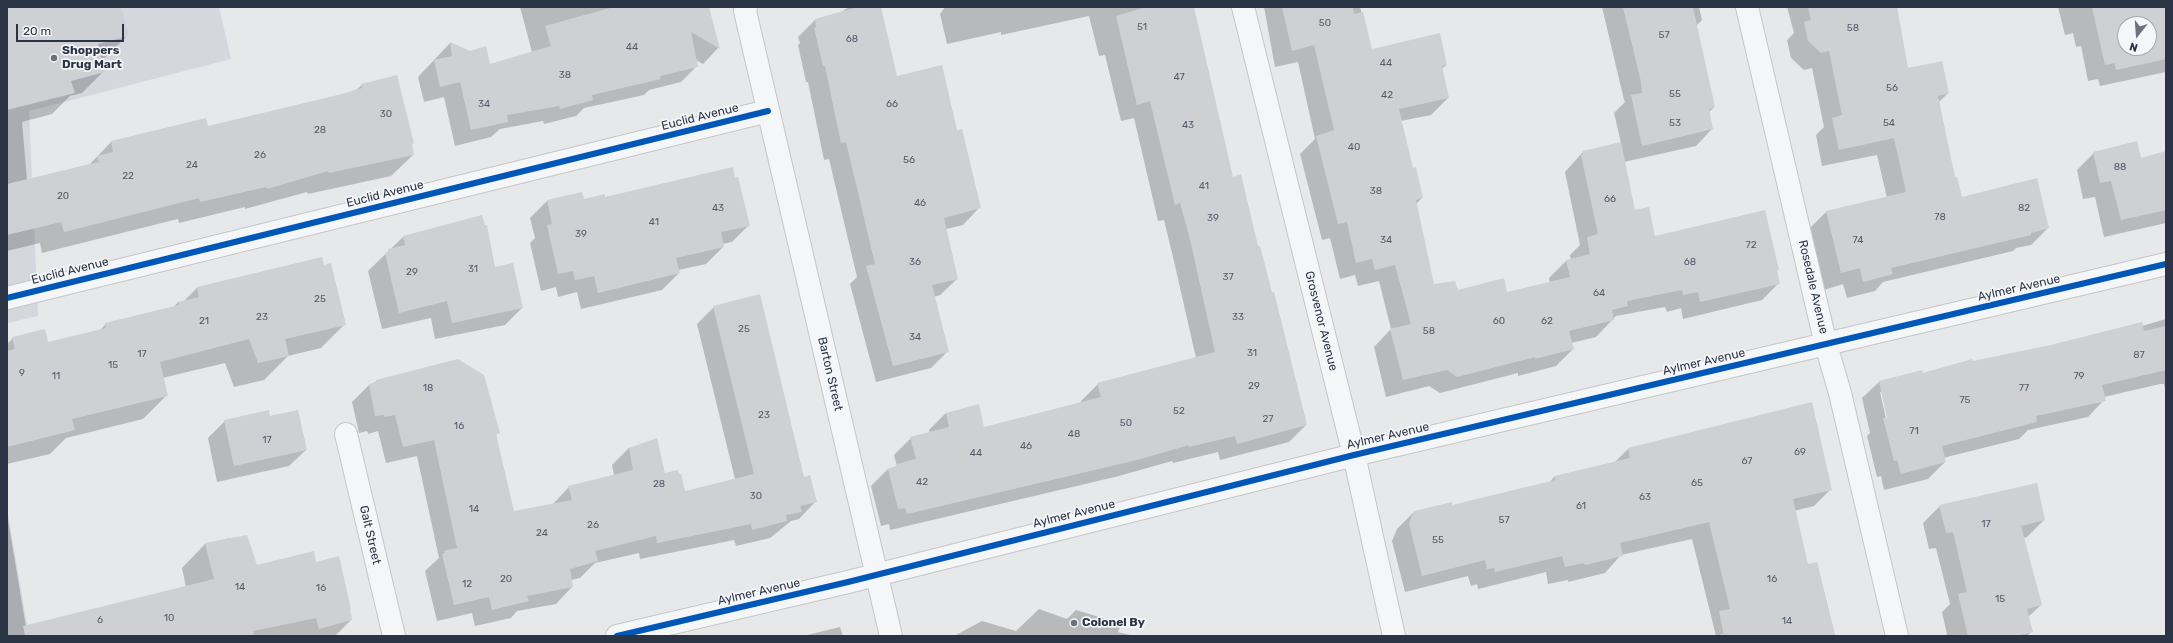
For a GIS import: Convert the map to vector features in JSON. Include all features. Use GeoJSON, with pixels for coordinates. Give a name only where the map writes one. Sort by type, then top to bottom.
{"type":"FeatureCollection","features":[{"type":"Feature","properties":{"kind":"street","name":"Barton Street"},"geometry":{"type":"LineString","coordinates":[[746,7],[745,12],[891,636]]}},
{"type":"Feature","properties":{"kind":"street","name":"Grosvenor Avenue"},"geometry":{"type":"LineString","coordinates":[[1243,7],[1354,455],[1394,636]]}},
{"type":"Feature","properties":{"kind":"street","name":"Rosedale Avenue"},"geometry":{"type":"LineString","coordinates":[[1747,7],[1826,345],[1840,393],[1897,636]]}},
{"type":"Feature","properties":{"kind":"street","name":"Euclid Avenue"},"geometry":{"type":"LineString","coordinates":[[7,298],[768,111]]}},
{"type":"Feature","properties":{"kind":"street","name":"Aylmer Avenue"},"geometry":{"type":"LineString","coordinates":[[617,636],[876,574],[1354,455],[2166,264]]}},
{"type":"Feature","properties":{"kind":"street","name":"Galt Street"},"geometry":{"type":"LineString","coordinates":[[346,434],[394,636]]}},
{"type":"Feature","properties":{"kind":"shaded area"},"geometry":{"type":"Polygon","coordinates":[[[7,7],[219,7],[231,59],[29,111],[38,316],[7,323],[7,7]]]}},
{"type":"Feature","properties":{"kind":"shaded area"},"geometry":{"type":"Polygon","coordinates":[[[7,508],[29,636],[7,636],[7,508]]]}},
{"type":"Feature","properties":{"kind":"building","name":"Shoppers Drug Mart"},"geometry":{"type":"Polygon","coordinates":[[[7,7],[121,7],[129,36],[98,44],[105,72],[71,81],[75,93],[7,110],[7,7]]]}},
{"type":"Feature","properties":{"kind":"building"},"geometry":{"type":"Polygon","coordinates":[[[614,7],[709,7],[720,49],[691,32],[698,67],[660,76],[661,79],[592,95],[593,100],[560,109],[559,106],[507,115],[508,122],[471,130],[460,82],[440,87],[434,60],[452,56],[450,42],[470,51],[486,46],[490,64],[551,46],[545,26],[614,7]]]}},
{"type":"Feature","properties":{"kind":"building"},"geometry":{"type":"Polygon","coordinates":[[[858,7],[881,7],[897,76],[942,65],[957,130],[962,129],[981,208],[944,218],[958,279],[932,285],[949,352],[893,366],[866,266],[875,264],[846,142],[841,143],[825,66],[823,66],[814,28],[816,27],[815,19],[858,7]]]}},
{"type":"Feature","properties":{"kind":"building"},"geometry":{"type":"Polygon","coordinates":[[[1146,7],[1194,7],[1233,177],[1241,174],[1258,246],[1260,246],[1272,292],[1274,292],[1307,425],[1237,444],[1235,436],[1189,447],[1189,445],[1137,460],[907,514],[905,508],[898,509],[888,469],[898,466],[897,464],[916,459],[910,437],[949,427],[946,413],[979,404],[984,427],[1101,397],[1097,383],[1215,352],[1190,239],[1180,203],[1175,205],[1150,101],[1137,105],[1116,16],[1146,7]]]}},
{"type":"Feature","properties":{"kind":"building"},"geometry":{"type":"Polygon","coordinates":[[[1282,7],[1353,7],[1354,14],[1363,12],[1372,49],[1440,33],[1447,65],[1442,66],[1449,98],[1399,109],[1413,168],[1416,167],[1423,198],[1416,200],[1434,284],[1455,281],[1458,290],[1504,278],[1507,292],[1570,277],[1566,260],[1590,254],[1587,237],[1598,234],[1581,155],[1583,154],[1583,151],[1621,142],[1635,210],[1649,207],[1655,236],[1765,210],[1779,270],[1777,270],[1780,284],[1700,302],[1698,292],[1683,295],[1682,290],[1627,301],[1628,306],[1612,310],[1614,320],[1569,331],[1574,349],[1535,359],[1535,357],[1457,377],[1447,370],[1403,380],[1390,329],[1411,324],[1395,265],[1375,270],[1372,259],[1356,263],[1347,222],[1338,224],[1316,136],[1334,130],[1314,45],[1292,51],[1282,7]]]}},
{"type":"Feature","properties":{"kind":"building"},"geometry":{"type":"Polygon","coordinates":[[[1623,7],[1693,7],[1715,107],[1709,109],[1713,129],[1642,146],[1631,95],[1642,93],[1641,82],[1623,7]]]}},
{"type":"Feature","properties":{"kind":"building"},"geometry":{"type":"Polygon","coordinates":[[[1808,7],[1897,7],[1908,68],[1942,61],[1949,93],[1938,96],[1955,177],[1957,177],[1962,197],[2037,178],[2049,228],[2031,233],[2031,235],[1891,268],[1893,274],[1863,282],[1860,268],[1841,273],[1826,211],[1906,192],[1894,138],[1839,150],[1832,118],[1842,115],[1829,51],[1821,53],[1808,41],[1804,22],[1811,20],[1808,7]]]}},
{"type":"Feature","properties":{"kind":"building"},"geometry":{"type":"Polygon","coordinates":[[[2092,7],[2166,7],[2166,59],[2116,70],[2115,63],[2105,65],[2092,7]]]}},
{"type":"Feature","properties":{"kind":"building"},"geometry":{"type":"Polygon","coordinates":[[[397,75],[414,143],[412,144],[414,155],[329,173],[328,171],[267,189],[266,187],[200,202],[199,198],[64,232],[61,222],[7,235],[7,184],[99,162],[97,156],[113,152],[111,141],[206,118],[208,126],[342,94],[362,88],[361,84],[397,75]]]}},
{"type":"Feature","properties":{"kind":"building"},"geometry":{"type":"Polygon","coordinates":[[[2137,141],[2141,158],[2166,151],[2166,210],[2121,220],[2111,181],[2100,183],[2093,152],[2137,141]]]}},
{"type":"Feature","properties":{"kind":"building"},"geometry":{"type":"Polygon","coordinates":[[[733,167],[735,177],[738,177],[750,226],[721,232],[724,247],[676,258],[680,273],[598,293],[594,276],[575,280],[573,271],[558,274],[547,225],[552,224],[547,200],[582,192],[584,199],[605,194],[605,197],[733,167]]]}},
{"type":"Feature","properties":{"kind":"building"},"geometry":{"type":"Polygon","coordinates":[[[482,215],[485,225],[487,225],[495,267],[513,263],[523,308],[452,323],[447,301],[399,313],[385,253],[389,252],[388,249],[405,245],[403,236],[482,215]]]}},
{"type":"Feature","properties":{"kind":"building"},"geometry":{"type":"Polygon","coordinates":[[[322,257],[324,265],[331,263],[346,325],[285,339],[289,356],[258,363],[249,339],[160,362],[168,396],[72,419],[75,430],[7,447],[7,351],[15,349],[12,337],[45,329],[48,342],[106,328],[105,323],[179,305],[178,302],[199,297],[197,287],[322,257]]]}},
{"type":"Feature","properties":{"kind":"building"},"geometry":{"type":"Polygon","coordinates":[[[760,294],[804,477],[810,475],[817,502],[800,506],[802,512],[786,515],[787,521],[752,530],[751,524],[657,543],[656,536],[595,551],[598,561],[570,569],[573,587],[527,596],[529,601],[492,610],[489,597],[454,605],[442,554],[445,553],[444,551],[457,548],[434,440],[403,447],[395,415],[384,417],[384,415],[375,416],[369,384],[377,382],[376,380],[458,359],[484,375],[500,433],[496,434],[514,511],[572,500],[568,486],[633,470],[629,448],[657,438],[665,473],[678,470],[679,474],[681,474],[685,491],[754,474],[713,306],[760,294]]]}},
{"type":"Feature","properties":{"kind":"building"},"geometry":{"type":"Polygon","coordinates":[[[2142,322],[2144,331],[2166,326],[2166,370],[2102,385],[2106,401],[2036,416],[2037,422],[1942,446],[1946,462],[1901,474],[1897,460],[1894,461],[1883,418],[1887,418],[1879,381],[1922,370],[1923,373],[1972,359],[1973,361],[2051,345],[2142,322]]]}},
{"type":"Feature","properties":{"kind":"building"},"geometry":{"type":"Polygon","coordinates":[[[1812,402],[1832,490],[1793,499],[1808,564],[1817,562],[1835,636],[1724,636],[1719,611],[1730,609],[1709,522],[1620,543],[1623,556],[1585,565],[1584,563],[1565,567],[1562,556],[1495,572],[1494,568],[1487,569],[1485,560],[1422,576],[1409,523],[1414,511],[1452,502],[1452,505],[1555,480],[1554,476],[1630,458],[1628,448],[1812,402]]]}},
{"type":"Feature","properties":{"kind":"building"},"geometry":{"type":"Polygon","coordinates":[[[269,410],[270,416],[298,410],[307,450],[234,466],[224,420],[269,410]]]}},
{"type":"Feature","properties":{"kind":"building"},"geometry":{"type":"Polygon","coordinates":[[[2037,483],[2045,520],[2021,526],[2042,605],[2027,609],[2033,632],[2016,636],[1968,636],[1958,594],[1967,592],[1953,532],[1946,533],[1939,505],[2037,483]]]}},
{"type":"Feature","properties":{"kind":"building"},"geometry":{"type":"Polygon","coordinates":[[[247,535],[257,565],[314,551],[316,562],[339,556],[351,609],[352,620],[319,629],[316,618],[253,631],[254,636],[25,636],[23,626],[214,579],[205,543],[247,535]]]}},
{"type":"Feature","properties":{"kind":"cycle path"},"geometry":{"type":"LineString","coordinates":[[7,298],[768,111]]}},
{"type":"Feature","properties":{"kind":"cycle path"},"geometry":{"type":"LineString","coordinates":[[617,636],[848,582],[1354,455],[2166,264]]}},
{"type":"Feature","properties":{"kind":"place","name":"Shoppers Drug Mart"},"geometry":{"type":"Point","coordinates":[54,58]}},
{"type":"Feature","properties":{"kind":"place","name":"Colonel By"},"geometry":{"type":"Point","coordinates":[1074,623]}}]}
